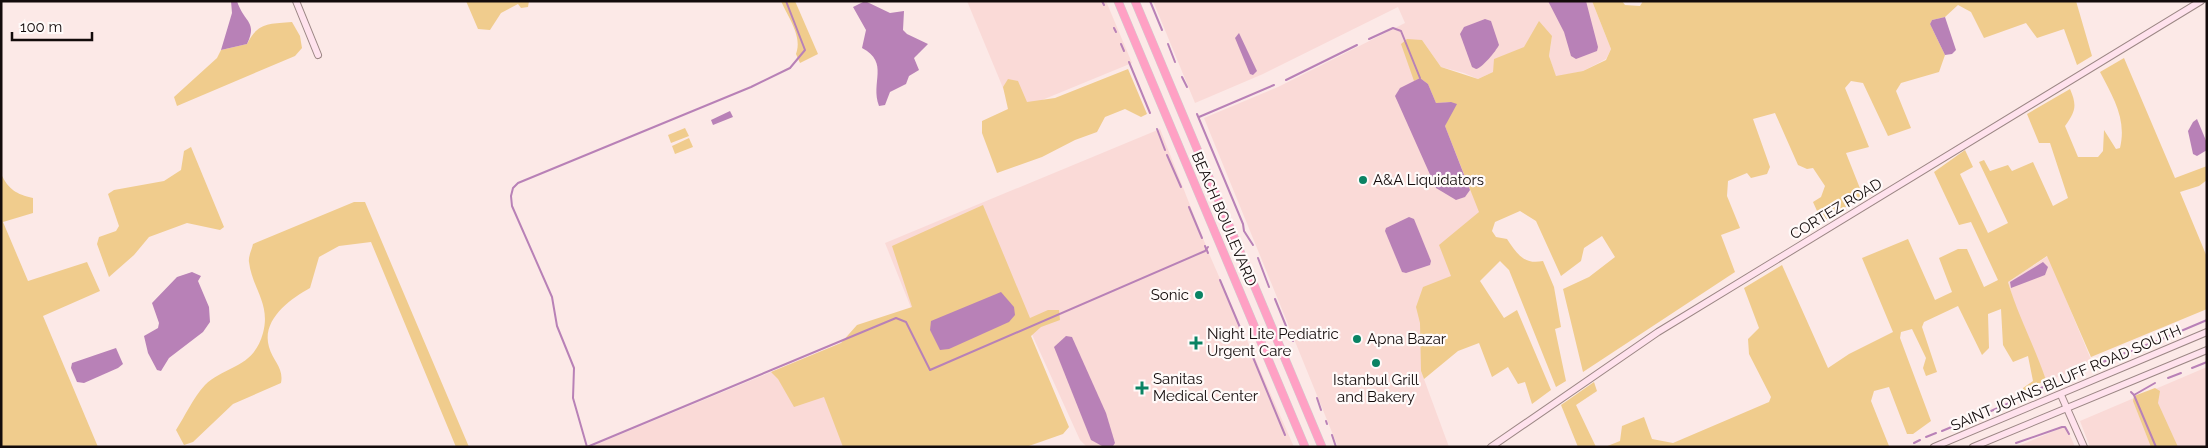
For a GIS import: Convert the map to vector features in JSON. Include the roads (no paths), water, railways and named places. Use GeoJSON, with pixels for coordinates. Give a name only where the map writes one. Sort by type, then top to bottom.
{"type":"FeatureCollection","features":[{"type":"Feature","properties":{"kind":"highway","name":"BEACH BOULEVARD"},"geometry":{"type":"LineString","coordinates":[[1118,1],[1305,447]]}},
{"type":"Feature","properties":{"kind":"highway"},"geometry":{"type":"LineString","coordinates":[[1135,1],[1322,447]]}},
{"type":"Feature","properties":{"kind":"highway"},"geometry":{"type":"LineString","coordinates":[[1260,338],[1274,334]]}},
{"type":"Feature","properties":{"kind":"street"},"geometry":{"type":"LineString","coordinates":[[296,1],[318,55]]}},
{"type":"Feature","properties":{"kind":"street","name":"CORTEZ ROAD"},"geometry":{"type":"LineString","coordinates":[[1491,447],[1658,332],[2201,1]]}},
{"type":"Feature","properties":{"kind":"street","name":"SAINT JOHNS BLUFF ROAD SOUTH"},"geometry":{"type":"LineString","coordinates":[[1934,447],[2207,332]]}},
{"type":"Feature","properties":{"kind":"street","name":"SAINT JOHNS BLUFF ROAD SOUTH"},"geometry":{"type":"LineString","coordinates":[[1973,447],[2207,350]]}},
{"type":"Feature","properties":{"kind":"street"},"geometry":{"type":"LineString","coordinates":[[2061,395],[2084,447]]}},
{"type":"Feature","properties":{"kind":"waterway"},"geometry":{"type":"LineString","coordinates":[[587,447],[573,398],[574,368],[557,326],[552,297],[512,206],[511,196],[513,188],[518,183],[751,87],[790,68],[805,50],[786,1]]}},
{"type":"Feature","properties":{"kind":"waterway"},"geometry":{"type":"LineString","coordinates":[[1102,1],[1104,5]]}},
{"type":"Feature","properties":{"kind":"waterway"},"geometry":{"type":"LineString","coordinates":[[1150,1],[1162,30]]}},
{"type":"Feature","properties":{"kind":"waterway"},"geometry":{"type":"LineString","coordinates":[[1114,28],[1116,32]]}},
{"type":"Feature","properties":{"kind":"waterway"},"geometry":{"type":"LineString","coordinates":[[1369,39],[1393,28],[1401,31],[1420,78]]}},
{"type":"Feature","properties":{"kind":"waterway"},"geometry":{"type":"LineString","coordinates":[[1121,44],[1124,51]]}},
{"type":"Feature","properties":{"kind":"waterway"},"geometry":{"type":"LineString","coordinates":[[1168,44],[1175,62]]}},
{"type":"Feature","properties":{"kind":"waterway"},"geometry":{"type":"LineString","coordinates":[[1286,80],[1357,45]]}},
{"type":"Feature","properties":{"kind":"waterway"},"geometry":{"type":"LineString","coordinates":[[1129,62],[1150,113]]}},
{"type":"Feature","properties":{"kind":"waterway"},"geometry":{"type":"LineString","coordinates":[[1182,77],[1187,87]]}},
{"type":"Feature","properties":{"kind":"waterway"},"geometry":{"type":"LineString","coordinates":[[1199,117],[1274,85]]}},
{"type":"Feature","properties":{"kind":"waterway"},"geometry":{"type":"LineString","coordinates":[[1197,114],[1243,224],[1244,231],[1253,245]]}},
{"type":"Feature","properties":{"kind":"waterway"},"geometry":{"type":"LineString","coordinates":[[1157,129],[1165,150]]}},
{"type":"Feature","properties":{"kind":"waterway"},"geometry":{"type":"LineString","coordinates":[[1167,155],[1181,187]]}},
{"type":"Feature","properties":{"kind":"waterway"},"geometry":{"type":"LineString","coordinates":[[1189,207],[1202,238]]}},
{"type":"Feature","properties":{"kind":"waterway"},"geometry":{"type":"LineString","coordinates":[[1205,246],[1208,253]]}},
{"type":"Feature","properties":{"kind":"waterway"},"geometry":{"type":"LineString","coordinates":[[587,447],[896,318],[906,322],[930,370],[1205,251],[1208,247]]}},
{"type":"Feature","properties":{"kind":"waterway"},"geometry":{"type":"LineString","coordinates":[[1258,258],[1269,287]]}},
{"type":"Feature","properties":{"kind":"waterway"},"geometry":{"type":"LineString","coordinates":[[1220,280],[1244,337]]}},
{"type":"Feature","properties":{"kind":"waterway"},"geometry":{"type":"LineString","coordinates":[[1275,299],[1286,326]]}},
{"type":"Feature","properties":{"kind":"waterway"},"geometry":{"type":"LineString","coordinates":[[2162,339],[2207,320]]}},
{"type":"Feature","properties":{"kind":"waterway"},"geometry":{"type":"LineString","coordinates":[[2132,351],[2156,341]]}},
{"type":"Feature","properties":{"kind":"waterway"},"geometry":{"type":"LineString","coordinates":[[1250,350],[1285,435]]}},
{"type":"Feature","properties":{"kind":"waterway"},"geometry":{"type":"LineString","coordinates":[[2093,366],[2125,353]]}},
{"type":"Feature","properties":{"kind":"waterway"},"geometry":{"type":"LineString","coordinates":[[2192,368],[2207,362]]}},
{"type":"Feature","properties":{"kind":"waterway"},"geometry":{"type":"LineString","coordinates":[[2168,378],[2181,373]]}},
{"type":"Feature","properties":{"kind":"waterway"},"geometry":{"type":"LineString","coordinates":[[2131,392],[2134,395],[2155,383]]}},
{"type":"Feature","properties":{"kind":"waterway"},"geometry":{"type":"LineString","coordinates":[[2022,398],[2043,387]]}},
{"type":"Feature","properties":{"kind":"waterway"},"geometry":{"type":"LineString","coordinates":[[2134,395],[2156,447]]}},
{"type":"Feature","properties":{"kind":"waterway"},"geometry":{"type":"LineString","coordinates":[[1317,398],[1321,410]]}},
{"type":"Feature","properties":{"kind":"waterway"},"geometry":{"type":"LineString","coordinates":[[1991,411],[2016,400]]}},
{"type":"Feature","properties":{"kind":"waterway"},"geometry":{"type":"LineString","coordinates":[[1942,431],[1973,418]]}},
{"type":"Feature","properties":{"kind":"waterway"},"geometry":{"type":"LineString","coordinates":[[2016,443],[2062,427],[2065,427],[2069,434]]}},
{"type":"Feature","properties":{"kind":"waterway"},"geometry":{"type":"LineString","coordinates":[[1926,437],[1936,433]]}},
{"type":"Feature","properties":{"kind":"waterway"},"geometry":{"type":"LineString","coordinates":[[1332,435],[1336,447]]}},
{"type":"Feature","properties":{"kind":"waterway"},"geometry":{"type":"LineString","coordinates":[[1914,443],[1920,440]]}},
{"type":"Feature","properties":{"kind":"place","name":"A&A Liquidators"},"geometry":{"type":"Point","coordinates":[1363,180]}},
{"type":"Feature","properties":{"kind":"place","name":"Sonic"},"geometry":{"type":"Point","coordinates":[1199,295]}},
{"type":"Feature","properties":{"kind":"place","name":"Apna Bazar"},"geometry":{"type":"Point","coordinates":[1357,339]}},
{"type":"Feature","properties":{"kind":"place","name":"Night Lite Pediatric Urgent Care"},"geometry":{"type":"Point","coordinates":[1196,343]}},
{"type":"Feature","properties":{"kind":"place","name":"Istanbul Grill and Bakery"},"geometry":{"type":"Point","coordinates":[1376,363]}},
{"type":"Feature","properties":{"kind":"place","name":"Sanitas Medical Center"},"geometry":{"type":"Point","coordinates":[1142,388]}}]}
